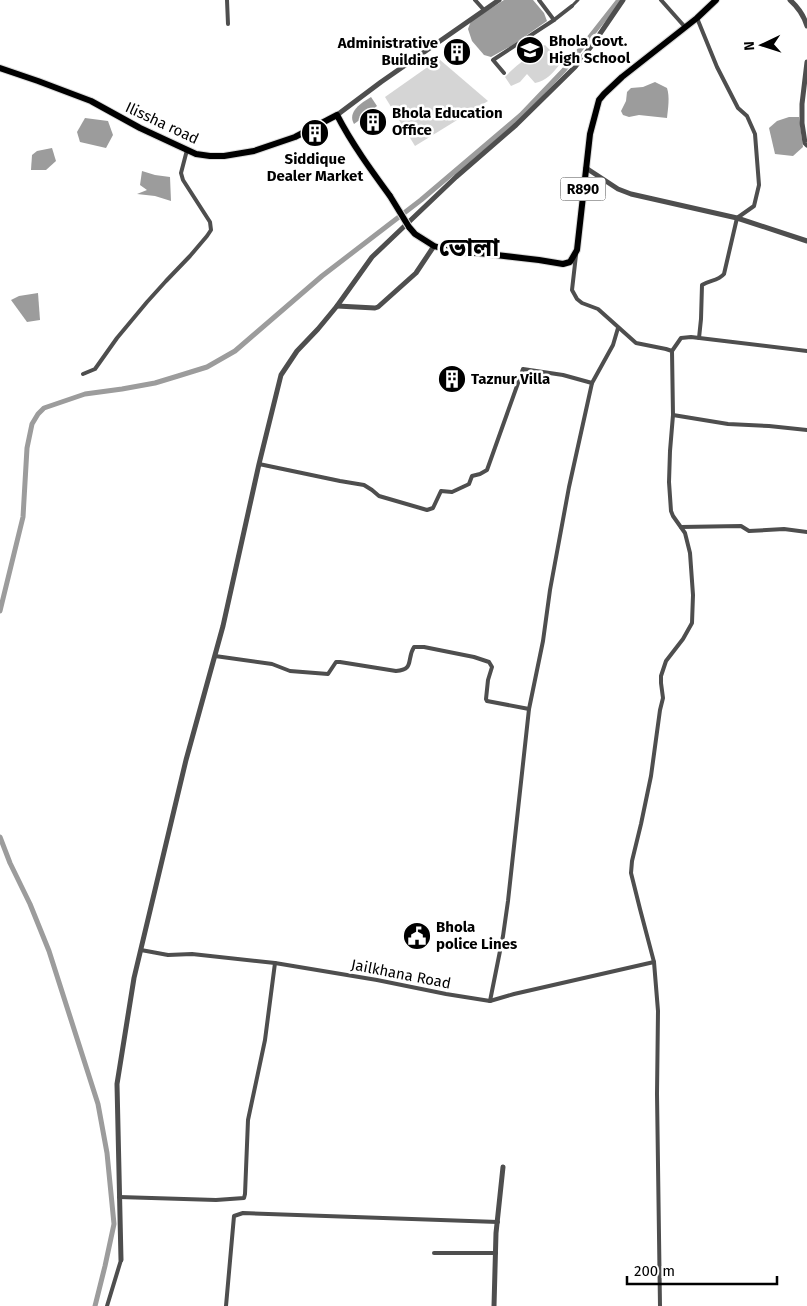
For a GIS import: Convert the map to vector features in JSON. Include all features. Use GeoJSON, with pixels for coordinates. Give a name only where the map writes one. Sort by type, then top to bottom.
{"type":"FeatureCollection","features":[{"type":"Feature","properties":{"kind":"main road","name":"R890"},"geometry":{"type":"LineString","coordinates":[[577,250],[590,134],[599,100],[622,77],[697,18],[716,0]]}},
{"type":"Feature","properties":{"kind":"main road","name":"Ilissha road"},"geometry":{"type":"LineString","coordinates":[[0,68],[91,102],[140,128],[196,154],[210,156],[236,155],[254,151],[295,137],[337,114]]}},
{"type":"Feature","properties":{"kind":"main road"},"geometry":{"type":"LineString","coordinates":[[337,114],[348,136],[409,227],[415,234],[434,246],[454,252],[563,264],[570,262],[577,250]]}},
{"type":"Feature","properties":{"kind":"street"},"geometry":{"type":"LineString","coordinates":[[227,0],[228,24]]}},
{"type":"Feature","properties":{"kind":"street"},"geometry":{"type":"LineString","coordinates":[[475,0],[484,10]]}},
{"type":"Feature","properties":{"kind":"street"},"geometry":{"type":"LineString","coordinates":[[337,114],[499,0]]}},
{"type":"Feature","properties":{"kind":"street"},"geometry":{"type":"LineString","coordinates":[[539,0],[554,20]]}},
{"type":"Feature","properties":{"kind":"street"},"geometry":{"type":"LineString","coordinates":[[504,73],[493,60],[554,20],[578,0]]}},
{"type":"Feature","properties":{"kind":"street"},"geometry":{"type":"LineString","coordinates":[[107,1306],[120,1260],[117,1084],[134,978],[186,760],[223,626],[281,375],[297,351],[318,329],[372,257],[456,177],[516,125],[575,67],[623,0]]}},
{"type":"Feature","properties":{"kind":"street"},"geometry":{"type":"LineString","coordinates":[[661,0],[686,27]]}},
{"type":"Feature","properties":{"kind":"street"},"geometry":{"type":"LineString","coordinates":[[790,0],[801,12],[807,26]]}},
{"type":"Feature","properties":{"kind":"street"},"geometry":{"type":"LineString","coordinates":[[697,18],[717,67],[738,108],[747,116],[755,134],[759,185],[754,206],[737,218],[724,274],[720,278],[702,285],[699,338]]}},
{"type":"Feature","properties":{"kind":"street"},"geometry":{"type":"LineString","coordinates":[[807,62],[802,104],[802,123],[807,145]]}},
{"type":"Feature","properties":{"kind":"street"},"geometry":{"type":"LineString","coordinates":[[83,374],[95,368],[116,338],[166,280],[190,256],[210,230],[210,222],[181,174],[187,149]]}},
{"type":"Feature","properties":{"kind":"street"},"geometry":{"type":"LineString","coordinates":[[586,168],[618,189],[631,194],[737,218],[807,241]]}},
{"type":"Feature","properties":{"kind":"street"},"geometry":{"type":"LineString","coordinates":[[336,306],[378,307],[416,273],[434,246]]}},
{"type":"Feature","properties":{"kind":"street"},"geometry":{"type":"LineString","coordinates":[[577,250],[572,282],[574,295],[582,302],[598,309],[636,343],[672,351]]}},
{"type":"Feature","properties":{"kind":"street"},"geometry":{"type":"LineString","coordinates":[[490,1001],[508,901],[529,709],[543,641],[550,590],[569,487],[592,384],[613,345],[618,328]]}},
{"type":"Feature","properties":{"kind":"street"},"geometry":{"type":"LineString","coordinates":[[660,1306],[657,1094],[658,1011],[654,962],[631,873],[651,776],[663,698],[662,676],[666,660],[683,639],[692,622],[693,595],[690,553],[685,533],[671,511],[672,351],[682,338],[692,337],[807,351]]}},
{"type":"Feature","properties":{"kind":"street"},"geometry":{"type":"LineString","coordinates":[[259,464],[364,485],[380,496],[427,510],[433,508],[441,491],[452,492],[467,485],[472,476],[487,470],[524,370],[564,375],[592,384]]}},
{"type":"Feature","properties":{"kind":"street"},"geometry":{"type":"LineString","coordinates":[[673,415],[728,424],[807,430]]}},
{"type":"Feature","properties":{"kind":"street"},"geometry":{"type":"LineString","coordinates":[[681,527],[741,526],[749,531],[784,529],[807,532]]}},
{"type":"Feature","properties":{"kind":"street"},"geometry":{"type":"LineString","coordinates":[[215,656],[272,664],[290,671],[328,674],[336,662],[396,671],[405,670],[408,668],[414,647],[424,647],[489,662],[492,667],[488,680],[487,701],[529,709]]}},
{"type":"Feature","properties":{"kind":"street","name":"Jailkhana Road"},"geometry":{"type":"LineString","coordinates":[[141,950],[168,955],[192,954],[275,963],[490,1001],[654,962]]}},
{"type":"Feature","properties":{"kind":"street"},"geometry":{"type":"LineString","coordinates":[[119,1197],[216,1200],[244,1198],[248,1120],[265,1040],[275,963]]}},
{"type":"Feature","properties":{"kind":"street"},"geometry":{"type":"LineString","coordinates":[[494,1306],[503,1167]]}},
{"type":"Feature","properties":{"kind":"street"},"geometry":{"type":"LineString","coordinates":[[226,1306],[234,1216],[243,1213],[498,1222]]}},
{"type":"Feature","properties":{"kind":"street"},"geometry":{"type":"LineString","coordinates":[[434,1253],[496,1253]]}},
{"type":"Feature","properties":{"kind":"shaded area"},"geometry":{"type":"Polygon","coordinates":[[[504,0],[533,0],[544,13],[547,21],[511,46],[491,57],[484,55],[472,41],[468,29],[471,21],[504,0]]]}},
{"type":"Feature","properties":{"kind":"shaded area"},"geometry":{"type":"Polygon","coordinates":[[[545,45],[555,55],[560,64],[549,76],[539,82],[535,83],[527,74],[520,82],[511,86],[505,77],[545,45]]]}},
{"type":"Feature","properties":{"kind":"shaded area"},"geometry":{"type":"Polygon","coordinates":[[[439,59],[488,101],[415,146],[385,97],[439,59]]]}},
{"type":"Feature","properties":{"kind":"shaded area"},"geometry":{"type":"Polygon","coordinates":[[[655,82],[667,88],[669,99],[667,118],[639,115],[629,117],[623,115],[621,111],[626,101],[627,92],[631,88],[643,87],[655,82]]]}},
{"type":"Feature","properties":{"kind":"shaded area"},"geometry":{"type":"Polygon","coordinates":[[[371,97],[377,106],[354,124],[352,116],[356,108],[371,97]]]}},
{"type":"Feature","properties":{"kind":"shaded area"},"geometry":{"type":"Polygon","coordinates":[[[789,117],[799,117],[803,147],[793,156],[775,154],[769,128],[777,121],[789,117]]]}},
{"type":"Feature","properties":{"kind":"shaded area"},"geometry":{"type":"Polygon","coordinates":[[[85,118],[108,121],[113,135],[106,148],[80,142],[77,132],[85,118]]]}},
{"type":"Feature","properties":{"kind":"shaded area"},"geometry":{"type":"Polygon","coordinates":[[[52,148],[56,161],[46,170],[31,170],[32,155],[37,151],[52,148]]]}},
{"type":"Feature","properties":{"kind":"shaded area"},"geometry":{"type":"Polygon","coordinates":[[[142,171],[170,177],[171,201],[155,196],[137,194],[147,190],[140,185],[142,171]]]}},
{"type":"Feature","properties":{"kind":"shaded area"},"geometry":{"type":"Polygon","coordinates":[[[38,293],[40,320],[27,322],[11,300],[19,296],[38,293]]]}},
{"type":"Feature","properties":{"kind":"waterway"},"geometry":{"type":"LineString","coordinates":[[0,611],[23,517],[27,448],[32,424],[44,408],[85,394],[155,383],[207,367],[235,351],[322,276],[421,200],[521,115],[564,70],[619,0]]}},
{"type":"Feature","properties":{"kind":"waterway"},"geometry":{"type":"LineString","coordinates":[[0,837],[49,951],[98,1104],[107,1153],[114,1224],[95,1306]]}},
{"type":"Feature","properties":{"kind":"place","name":"Bhola Govt. High School"},"geometry":{"type":"Point","coordinates":[530,50]}},
{"type":"Feature","properties":{"kind":"place","name":"Administrative Building"},"geometry":{"type":"Point","coordinates":[457,52]}},
{"type":"Feature","properties":{"kind":"place","name":"Bhola Education Office"},"geometry":{"type":"Point","coordinates":[373,122]}},
{"type":"Feature","properties":{"kind":"place","name":"Siddique Dealer Market"},"geometry":{"type":"Point","coordinates":[315,133]}},
{"type":"Feature","properties":{"kind":"place","name":"Taznur Villa"},"geometry":{"type":"Point","coordinates":[452,379]}},
{"type":"Feature","properties":{"kind":"place","name":"Bhola police Lines"},"geometry":{"type":"Point","coordinates":[417,936]}},
{"type":"Feature","properties":{"kind":"district","name":"ভোলা"},"geometry":{"type":"Point","coordinates":[469,247]}}]}
